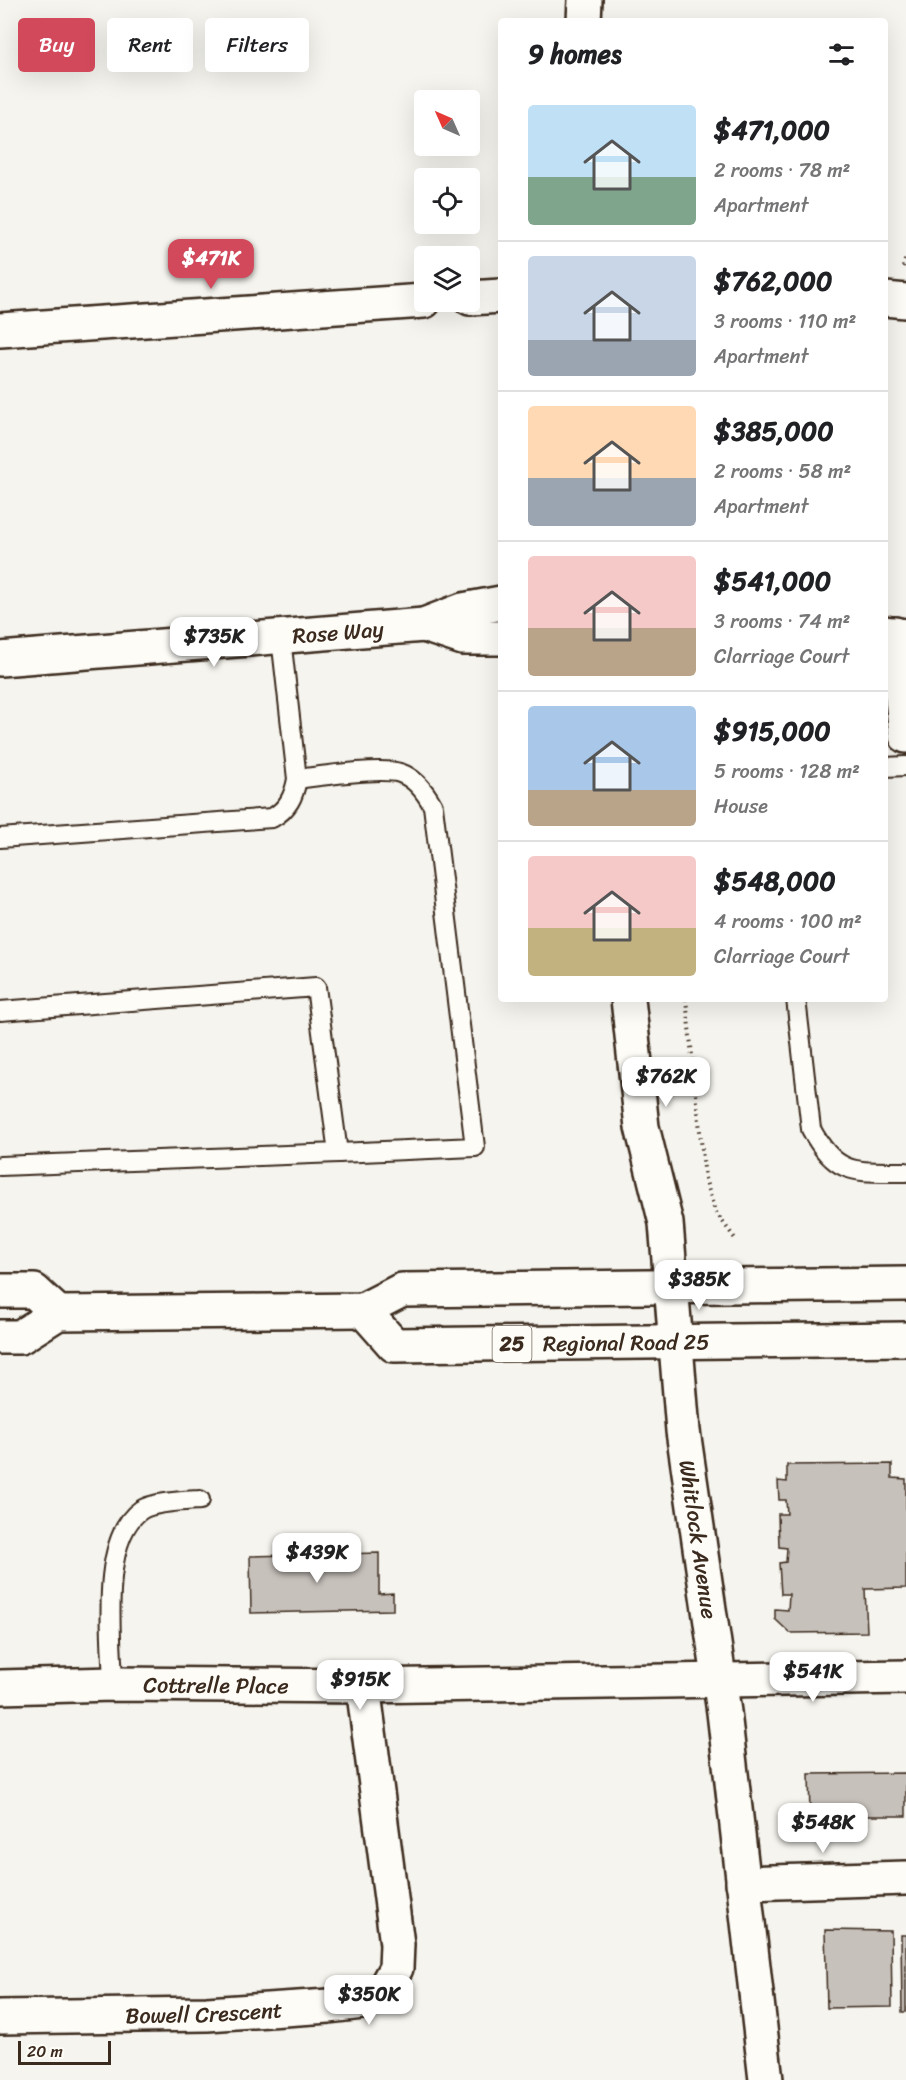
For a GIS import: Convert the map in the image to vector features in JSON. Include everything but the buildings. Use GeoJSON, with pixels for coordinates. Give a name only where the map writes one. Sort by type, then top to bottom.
{"type":"FeatureCollection","features":[{"type":"Feature","properties":{"kind":"street"},"geometry":{"type":"LineString","coordinates":[[584,18],[585,0]]}},
{"type":"Feature","properties":{"kind":"street"},"geometry":{"type":"LineString","coordinates":[[480,297],[498,296]]}},
{"type":"Feature","properties":{"kind":"street"},"geometry":{"type":"LineString","coordinates":[[888,299],[906,301]]}},
{"type":"Feature","properties":{"kind":"street"},"geometry":{"type":"LineString","coordinates":[[0,330],[414,302]]}},
{"type":"Feature","properties":{"kind":"street","name":"Rose Way"},"geometry":{"type":"LineString","coordinates":[[0,658],[281,638],[424,625],[463,610],[498,604]]}},
{"type":"Feature","properties":{"kind":"street","name":"Rose Way"},"geometry":{"type":"LineString","coordinates":[[424,625],[463,638],[498,638]]}},
{"type":"Feature","properties":{"kind":"street"},"geometry":{"type":"LineString","coordinates":[[895,634],[906,736]]}},
{"type":"Feature","properties":{"kind":"street","name":"Whitlock Avenue"},"geometry":{"type":"LineString","coordinates":[[628,1002],[642,1127],[666,1223],[683,1431],[720,1679],[766,2080]]}},
{"type":"Feature","properties":{"kind":"street"},"geometry":{"type":"LineString","coordinates":[[0,1337],[20,1337],[58,1313],[363,1310],[402,1290],[906,1284]]}},
{"type":"Feature","properties":{"kind":"street"},"geometry":{"type":"LineString","coordinates":[[0,1291],[34,1291],[58,1313]]}},
{"type":"Feature","properties":{"kind":"street","name":"Regional Road 25"},"geometry":{"type":"LineString","coordinates":[[363,1310],[394,1346],[906,1339]]}},
{"type":"Feature","properties":{"kind":"street","name":"Cottrelle Place"},"geometry":{"type":"LineString","coordinates":[[0,1687],[113,1684],[363,1686],[906,1677]]}},
{"type":"Feature","properties":{"kind":"street","name":"Bowell Crescent"},"geometry":{"type":"LineString","coordinates":[[0,2017],[207,2014],[329,2006],[363,2001],[387,1986],[396,1968],[397,1944],[363,1686]]}},
{"type":"Feature","properties":{"kind":"street"},"geometry":{"type":"LineString","coordinates":[[743,1882],[906,1878]]}},
{"type":"Feature","properties":{"kind":"lane"},"geometry":{"type":"LineString","coordinates":[[0,838],[272,818],[283,811],[290,801],[297,779],[281,638]]}},
{"type":"Feature","properties":{"kind":"lane"},"geometry":{"type":"LineString","coordinates":[[888,767],[906,766]]}},
{"type":"Feature","properties":{"kind":"lane"},"geometry":{"type":"LineString","coordinates":[[0,1166],[475,1147],[434,806],[411,779],[386,771],[297,779]]}},
{"type":"Feature","properties":{"kind":"lane"},"geometry":{"type":"LineString","coordinates":[[0,1011],[316,987],[338,1153]]}},
{"type":"Feature","properties":{"kind":"lane"},"geometry":{"type":"LineString","coordinates":[[796,1002],[811,1129],[820,1146],[830,1157],[854,1171],[906,1172]]}},
{"type":"Feature","properties":{"kind":"lane"},"geometry":{"type":"LineString","coordinates":[[113,1684],[110,1590],[115,1555],[126,1527],[141,1510],[175,1501],[200,1500]]}},
{"type":"Feature","properties":{"kind":"path"},"geometry":{"type":"LineString","coordinates":[[903,267],[906,257]]}},
{"type":"Feature","properties":{"kind":"path"},"geometry":{"type":"LineString","coordinates":[[686,1002],[705,1178],[715,1211],[736,1240]]}}]}
